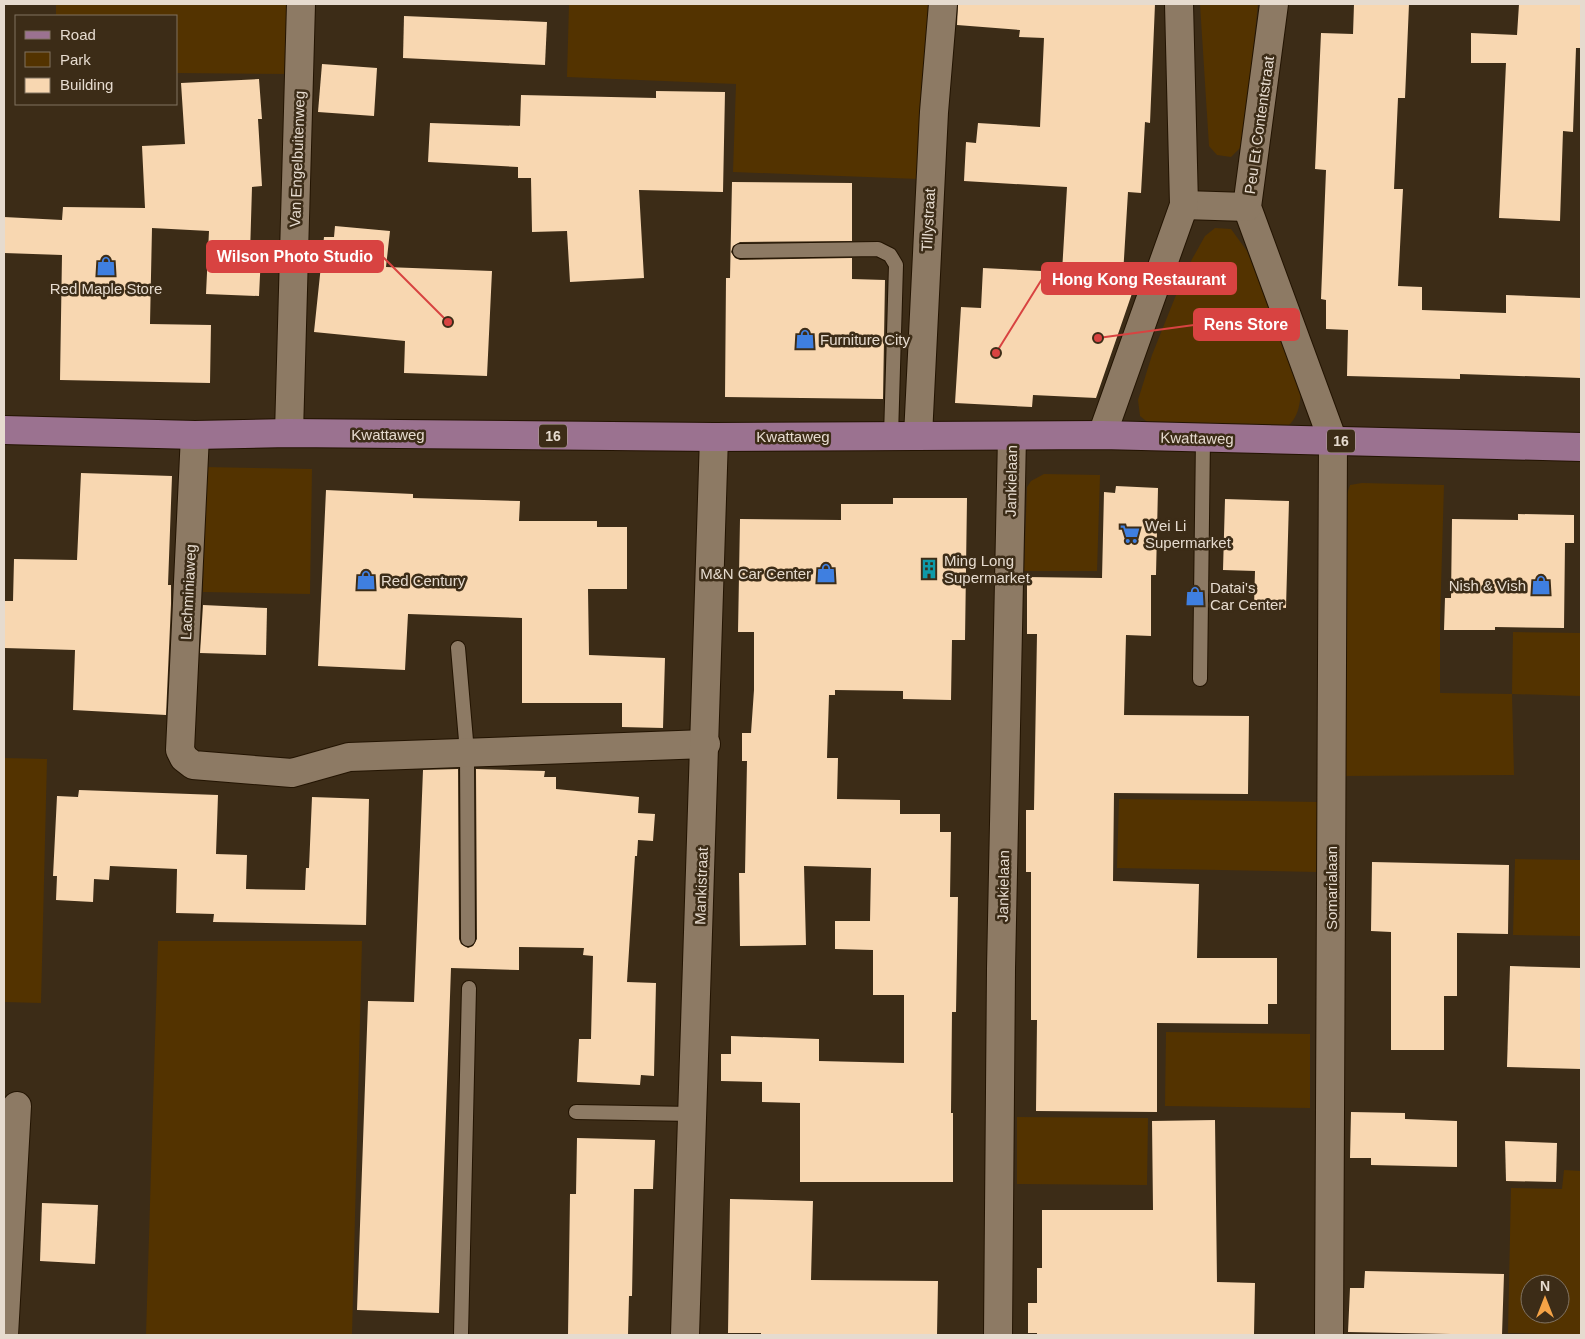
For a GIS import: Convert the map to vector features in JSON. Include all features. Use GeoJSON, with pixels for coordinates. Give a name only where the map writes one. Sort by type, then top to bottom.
{"type":"FeatureCollection","features":[{"type":"Feature","properties":{"kind":"main road","name":"Kwattaweg"},"geometry":{"type":"LineString","coordinates":[[4,430],[195,435],[714,437],[1102,435],[1581,447]]}},
{"type":"Feature","properties":{"kind":"street","name":"Van Engelbuitenweg"},"geometry":{"type":"LineString","coordinates":[[289,434],[302,4]]}},
{"type":"Feature","properties":{"kind":"street","name":"Tillystraat"},"geometry":{"type":"LineString","coordinates":[[918,436],[934,112],[943,4]]}},
{"type":"Feature","properties":{"kind":"street"},"geometry":{"type":"LineString","coordinates":[[1102,435],[1184,205],[1179,4]]}},
{"type":"Feature","properties":{"kind":"street","name":"Peu Et Contentstraat"},"geometry":{"type":"LineString","coordinates":[[1274,4],[1247,207],[1333,441]]}},
{"type":"Feature","properties":{"kind":"street"},"geometry":{"type":"LineString","coordinates":[[1184,205],[1247,207]]}},
{"type":"Feature","properties":{"kind":"street","name":"Lachminiaweg"},"geometry":{"type":"LineString","coordinates":[[195,435],[180,750],[184,758],[193,765],[239,767],[292,773],[349,756],[468,752]]}},
{"type":"Feature","properties":{"kind":"street","name":"Jankielaan"},"geometry":{"type":"LineString","coordinates":[[998,1335],[1001,969],[1012,436]]}},
{"type":"Feature","properties":{"kind":"street","name":"Mankistraat"},"geometry":{"type":"LineString","coordinates":[[685,1335],[706,744],[714,437]]}},
{"type":"Feature","properties":{"kind":"street","name":"Somarialaan"},"geometry":{"type":"LineString","coordinates":[[1329,1335],[1333,441]]}},
{"type":"Feature","properties":{"kind":"street"},"geometry":{"type":"LineString","coordinates":[[468,752],[706,744]]}},
{"type":"Feature","properties":{"kind":"street"},"geometry":{"type":"LineString","coordinates":[[4,1335],[17,1106]]}},
{"type":"Feature","properties":{"kind":"lane"},"geometry":{"type":"LineString","coordinates":[[740,251],[878,249],[890,255],[896,265],[891,436]]}},
{"type":"Feature","properties":{"kind":"lane"},"geometry":{"type":"LineString","coordinates":[[1200,679],[1203,438]]}},
{"type":"Feature","properties":{"kind":"lane"},"geometry":{"type":"LineString","coordinates":[[458,648],[468,752],[468,939]]}},
{"type":"Feature","properties":{"kind":"lane"},"geometry":{"type":"LineString","coordinates":[[461,1335],[469,988]]}},
{"type":"Feature","properties":{"kind":"lane"},"geometry":{"type":"LineString","coordinates":[[576,1112],[693,1114]]}},
{"type":"Feature","properties":{"kind":"green space"},"geometry":{"type":"Polygon","coordinates":[[[56,4],[291,4],[290,74],[178,73],[178,15],[56,15],[56,4]]]}},
{"type":"Feature","properties":{"kind":"green space"},"geometry":{"type":"Polygon","coordinates":[[[569,4],[930,4],[919,179],[733,172],[736,84],[567,77],[569,4]]]}},
{"type":"Feature","properties":{"kind":"green space"},"geometry":{"type":"Polygon","coordinates":[[[1200,4],[1258,4],[1243,145],[1231,157],[1217,155],[1209,146],[1200,4]]]}},
{"type":"Feature","properties":{"kind":"green space"},"geometry":{"type":"Polygon","coordinates":[[[1215,228],[1231,229],[1247,251],[1301,388],[1300,401],[1295,418],[1282,431],[1151,425],[1140,416],[1138,400],[1152,355],[1186,270],[1205,236],[1215,228]]]}},
{"type":"Feature","properties":{"kind":"green space"},"geometry":{"type":"Polygon","coordinates":[[[205,467],[312,469],[310,594],[203,592],[205,467]]]}},
{"type":"Feature","properties":{"kind":"green space"},"geometry":{"type":"Polygon","coordinates":[[[1044,474],[1100,475],[1097,571],[1024,571],[1027,487],[1031,481],[1044,474]]]}},
{"type":"Feature","properties":{"kind":"green space"},"geometry":{"type":"Polygon","coordinates":[[[1362,483],[1444,485],[1440,693],[1512,694],[1514,775],[1341,776],[1346,497],[1350,485],[1362,483]]]}},
{"type":"Feature","properties":{"kind":"green space"},"geometry":{"type":"Polygon","coordinates":[[[1513,632],[1581,633],[1581,696],[1512,694],[1513,632]]]}},
{"type":"Feature","properties":{"kind":"green space"},"geometry":{"type":"Polygon","coordinates":[[[4,758],[47,759],[41,1003],[4,1002],[4,758]]]}},
{"type":"Feature","properties":{"kind":"green space"},"geometry":{"type":"Polygon","coordinates":[[[1119,799],[1319,802],[1317,872],[1117,868],[1119,799]]]}},
{"type":"Feature","properties":{"kind":"green space"},"geometry":{"type":"Polygon","coordinates":[[[1515,859],[1581,860],[1581,936],[1513,935],[1515,859]]]}},
{"type":"Feature","properties":{"kind":"green space"},"geometry":{"type":"Polygon","coordinates":[[[158,941],[362,941],[352,1335],[146,1335],[158,941]]]}},
{"type":"Feature","properties":{"kind":"green space"},"geometry":{"type":"Polygon","coordinates":[[[1166,1032],[1310,1034],[1310,1108],[1165,1106],[1166,1032]]]}},
{"type":"Feature","properties":{"kind":"green space"},"geometry":{"type":"Polygon","coordinates":[[[1017,1117],[1148,1118],[1147,1185],[1017,1184],[1017,1117]]]}},
{"type":"Feature","properties":{"kind":"green space"},"geometry":{"type":"Polygon","coordinates":[[[1564,1170],[1581,1171],[1581,1335],[1508,1333],[1511,1188],[1562,1189],[1564,1170]]]}},
{"type":"Feature","properties":{"kind":"building"},"geometry":{"type":"Polygon","coordinates":[[[958,4],[1155,4],[1150,123],[1145,122],[1141,193],[1128,192],[1123,275],[1138,276],[1096,398],[1033,395],[1032,407],[955,403],[961,307],[981,308],[983,268],[1062,272],[1067,187],[964,181],[966,142],[976,143],[978,123],[1040,127],[1044,38],[1019,37],[1020,30],[957,25],[958,4]]]}},
{"type":"Feature","properties":{"kind":"building"},"geometry":{"type":"Polygon","coordinates":[[[1354,4],[1409,4],[1405,98],[1398,98],[1394,189],[1403,189],[1398,286],[1422,287],[1422,310],[1506,313],[1506,295],[1581,298],[1581,378],[1460,374],[1460,379],[1347,376],[1348,330],[1326,329],[1326,300],[1321,299],[1326,170],[1315,169],[1321,33],[1353,34],[1354,4]]]}},
{"type":"Feature","properties":{"kind":"building"},"geometry":{"type":"Polygon","coordinates":[[[1519,4],[1581,4],[1581,48],[1576,48],[1573,132],[1563,131],[1560,221],[1499,218],[1506,63],[1471,63],[1471,33],[1517,35],[1519,4]]]}},
{"type":"Feature","properties":{"kind":"building"},"geometry":{"type":"Polygon","coordinates":[[[404,16],[547,22],[545,65],[403,58],[404,16]]]}},
{"type":"Feature","properties":{"kind":"building"},"geometry":{"type":"Polygon","coordinates":[[[322,64],[377,68],[374,116],[318,112],[322,64]]]}},
{"type":"Feature","properties":{"kind":"building"},"geometry":{"type":"Polygon","coordinates":[[[259,79],[262,119],[258,119],[262,186],[252,187],[250,254],[261,255],[259,296],[206,294],[209,231],[152,228],[150,324],[211,325],[210,383],[60,380],[62,255],[4,253],[4,217],[62,220],[63,207],[145,208],[142,146],[185,144],[181,83],[259,79]]]}},
{"type":"Feature","properties":{"kind":"building"},"geometry":{"type":"Polygon","coordinates":[[[656,91],[725,92],[723,192],[639,190],[644,278],[570,282],[567,231],[532,232],[531,178],[518,178],[518,167],[428,162],[430,123],[520,126],[521,95],[656,98],[656,91]]]}},
{"type":"Feature","properties":{"kind":"building","name":"Furniture City"},"geometry":{"type":"Polygon","coordinates":[[[732,182],[852,183],[852,241],[740,242],[733,246],[731,252],[735,258],[740,260],[852,258],[852,279],[885,280],[883,399],[725,397],[726,278],[730,278],[732,182]]]}},
{"type":"Feature","properties":{"kind":"building"},"geometry":{"type":"Polygon","coordinates":[[[335,226],[390,231],[386,267],[492,271],[487,376],[404,373],[405,341],[314,332],[324,237],[334,237],[335,226]]]}},
{"type":"Feature","properties":{"kind":"building"},"geometry":{"type":"Polygon","coordinates":[[[81,473],[172,476],[168,585],[171,585],[171,604],[166,715],[73,710],[75,650],[4,648],[4,601],[13,601],[14,559],[77,560],[81,473]]]}},
{"type":"Feature","properties":{"kind":"building"},"geometry":{"type":"Polygon","coordinates":[[[1116,486],[1158,488],[1156,575],[1151,575],[1151,636],[1126,635],[1124,715],[1249,716],[1248,794],[1114,793],[1113,881],[1199,884],[1197,958],[1277,958],[1277,1004],[1268,1004],[1268,1024],[1157,1023],[1157,1112],[1036,1111],[1037,1020],[1031,1020],[1031,872],[1026,872],[1026,810],[1034,810],[1037,634],[1027,634],[1027,577],[1102,578],[1104,492],[1115,493],[1116,486]]]}},
{"type":"Feature","properties":{"kind":"building"},"geometry":{"type":"Polygon","coordinates":[[[326,490],[413,494],[413,498],[520,501],[519,521],[597,521],[597,527],[627,527],[627,589],[588,589],[589,655],[665,658],[663,728],[622,727],[622,703],[522,703],[522,618],[408,614],[405,670],[318,666],[326,490]]]}},
{"type":"Feature","properties":{"kind":"building"},"geometry":{"type":"Polygon","coordinates":[[[893,498],[967,498],[965,640],[952,640],[951,700],[903,699],[903,691],[835,690],[835,695],[829,695],[827,758],[838,758],[837,799],[900,800],[900,814],[940,814],[940,832],[951,832],[950,897],[958,897],[956,1012],[952,1012],[951,1113],[953,1113],[953,1182],[800,1182],[800,1103],[762,1102],[762,1082],[721,1081],[721,1054],[731,1054],[731,1036],[819,1039],[819,1061],[904,1063],[904,995],[873,995],[873,950],[835,949],[835,921],[870,921],[871,868],[804,866],[806,945],[740,946],[739,873],[745,873],[747,761],[742,761],[742,733],[751,733],[754,690],[754,632],[738,632],[740,519],[841,520],[841,504],[893,504],[893,498]]]}},
{"type":"Feature","properties":{"kind":"building"},"geometry":{"type":"Polygon","coordinates":[[[1225,499],[1289,501],[1286,608],[1254,606],[1255,571],[1223,570],[1225,499]]]}},
{"type":"Feature","properties":{"kind":"building"},"geometry":{"type":"Polygon","coordinates":[[[1518,514],[1574,515],[1574,543],[1565,543],[1564,628],[1495,627],[1495,630],[1444,630],[1445,598],[1451,598],[1452,519],[1518,520],[1518,514]]]}},
{"type":"Feature","properties":{"kind":"building"},"geometry":{"type":"Polygon","coordinates":[[[203,605],[267,608],[266,655],[200,653],[203,605]]]}},
{"type":"Feature","properties":{"kind":"building"},"geometry":{"type":"Polygon","coordinates":[[[458,769],[459,939],[461,944],[468,948],[473,946],[477,939],[476,769],[545,771],[544,777],[556,777],[556,789],[639,797],[638,813],[655,814],[653,841],[638,840],[637,856],[635,856],[627,982],[656,983],[654,1076],[641,1075],[640,1085],[577,1082],[579,1039],[591,1039],[593,956],[583,955],[584,948],[519,947],[519,970],[451,968],[439,1313],[357,1310],[368,1001],[414,1002],[423,770],[458,769]]]}},
{"type":"Feature","properties":{"kind":"building"},"geometry":{"type":"Polygon","coordinates":[[[79,790],[218,795],[216,854],[247,855],[246,889],[305,890],[306,868],[309,868],[312,797],[369,799],[366,925],[213,922],[214,914],[176,913],[177,869],[110,866],[109,880],[94,879],[93,902],[56,900],[57,876],[53,876],[57,796],[78,797],[79,790]]]}},
{"type":"Feature","properties":{"kind":"building"},"geometry":{"type":"Polygon","coordinates":[[[1372,862],[1509,865],[1508,934],[1457,933],[1457,996],[1444,996],[1444,1050],[1391,1050],[1391,932],[1371,931],[1372,862]]]}},
{"type":"Feature","properties":{"kind":"building"},"geometry":{"type":"Polygon","coordinates":[[[1510,966],[1581,968],[1581,1069],[1507,1067],[1510,966]]]}},
{"type":"Feature","properties":{"kind":"building"},"geometry":{"type":"Polygon","coordinates":[[[1351,1112],[1405,1113],[1405,1119],[1457,1121],[1457,1167],[1371,1165],[1371,1158],[1350,1158],[1351,1112]]]}},
{"type":"Feature","properties":{"kind":"building"},"geometry":{"type":"Polygon","coordinates":[[[1215,1120],[1217,1282],[1255,1283],[1254,1334],[1037,1335],[1037,1333],[1028,1333],[1028,1303],[1037,1303],[1037,1268],[1042,1268],[1042,1210],[1153,1210],[1152,1121],[1215,1120]]]}},
{"type":"Feature","properties":{"kind":"building"},"geometry":{"type":"Polygon","coordinates":[[[577,1138],[655,1140],[653,1189],[634,1189],[632,1296],[629,1296],[628,1335],[568,1335],[570,1194],[576,1194],[577,1138]]]}},
{"type":"Feature","properties":{"kind":"building"},"geometry":{"type":"Polygon","coordinates":[[[1505,1141],[1557,1143],[1556,1182],[1506,1181],[1505,1141]]]}},
{"type":"Feature","properties":{"kind":"building"},"geometry":{"type":"Polygon","coordinates":[[[730,1199],[813,1201],[811,1280],[938,1281],[937,1335],[761,1335],[761,1333],[728,1333],[730,1199]]]}},
{"type":"Feature","properties":{"kind":"building"},"geometry":{"type":"Polygon","coordinates":[[[42,1203],[98,1205],[95,1264],[40,1261],[42,1203]]]}},
{"type":"Feature","properties":{"kind":"building"},"geometry":{"type":"Polygon","coordinates":[[[1365,1271],[1504,1274],[1502,1335],[1348,1332],[1350,1288],[1364,1288],[1365,1271]]]}},
{"type":"Feature","properties":{"kind":"place","name":"Red Maple Store"},"geometry":{"type":"Point","coordinates":[106,266]}},
{"type":"Feature","properties":{"kind":"place","name":"Wilson Photo Studio"},"geometry":{"type":"Point","coordinates":[448,322]}},
{"type":"Feature","properties":{"kind":"place","name":"Rens Store"},"geometry":{"type":"Point","coordinates":[1098,338]}},
{"type":"Feature","properties":{"kind":"place","name":"Furniture City"},"geometry":{"type":"Point","coordinates":[805,339]}},
{"type":"Feature","properties":{"kind":"place","name":"Hong Kong Restaurant"},"geometry":{"type":"Point","coordinates":[996,353]}},
{"type":"Feature","properties":{"kind":"place","name":"Wei Li Supermarket"},"geometry":{"type":"Point","coordinates":[1130,534]}},
{"type":"Feature","properties":{"kind":"place","name":"Ming Long Supermarket"},"geometry":{"type":"Point","coordinates":[929,569]}},
{"type":"Feature","properties":{"kind":"place","name":"M&N Car Center"},"geometry":{"type":"Point","coordinates":[826,573]}},
{"type":"Feature","properties":{"kind":"place","name":"Red Century"},"geometry":{"type":"Point","coordinates":[366,580]}},
{"type":"Feature","properties":{"kind":"place","name":"Nish & Vish"},"geometry":{"type":"Point","coordinates":[1541,585]}},
{"type":"Feature","properties":{"kind":"place","name":"Datai's Car Center"},"geometry":{"type":"Point","coordinates":[1195,596]}}]}
